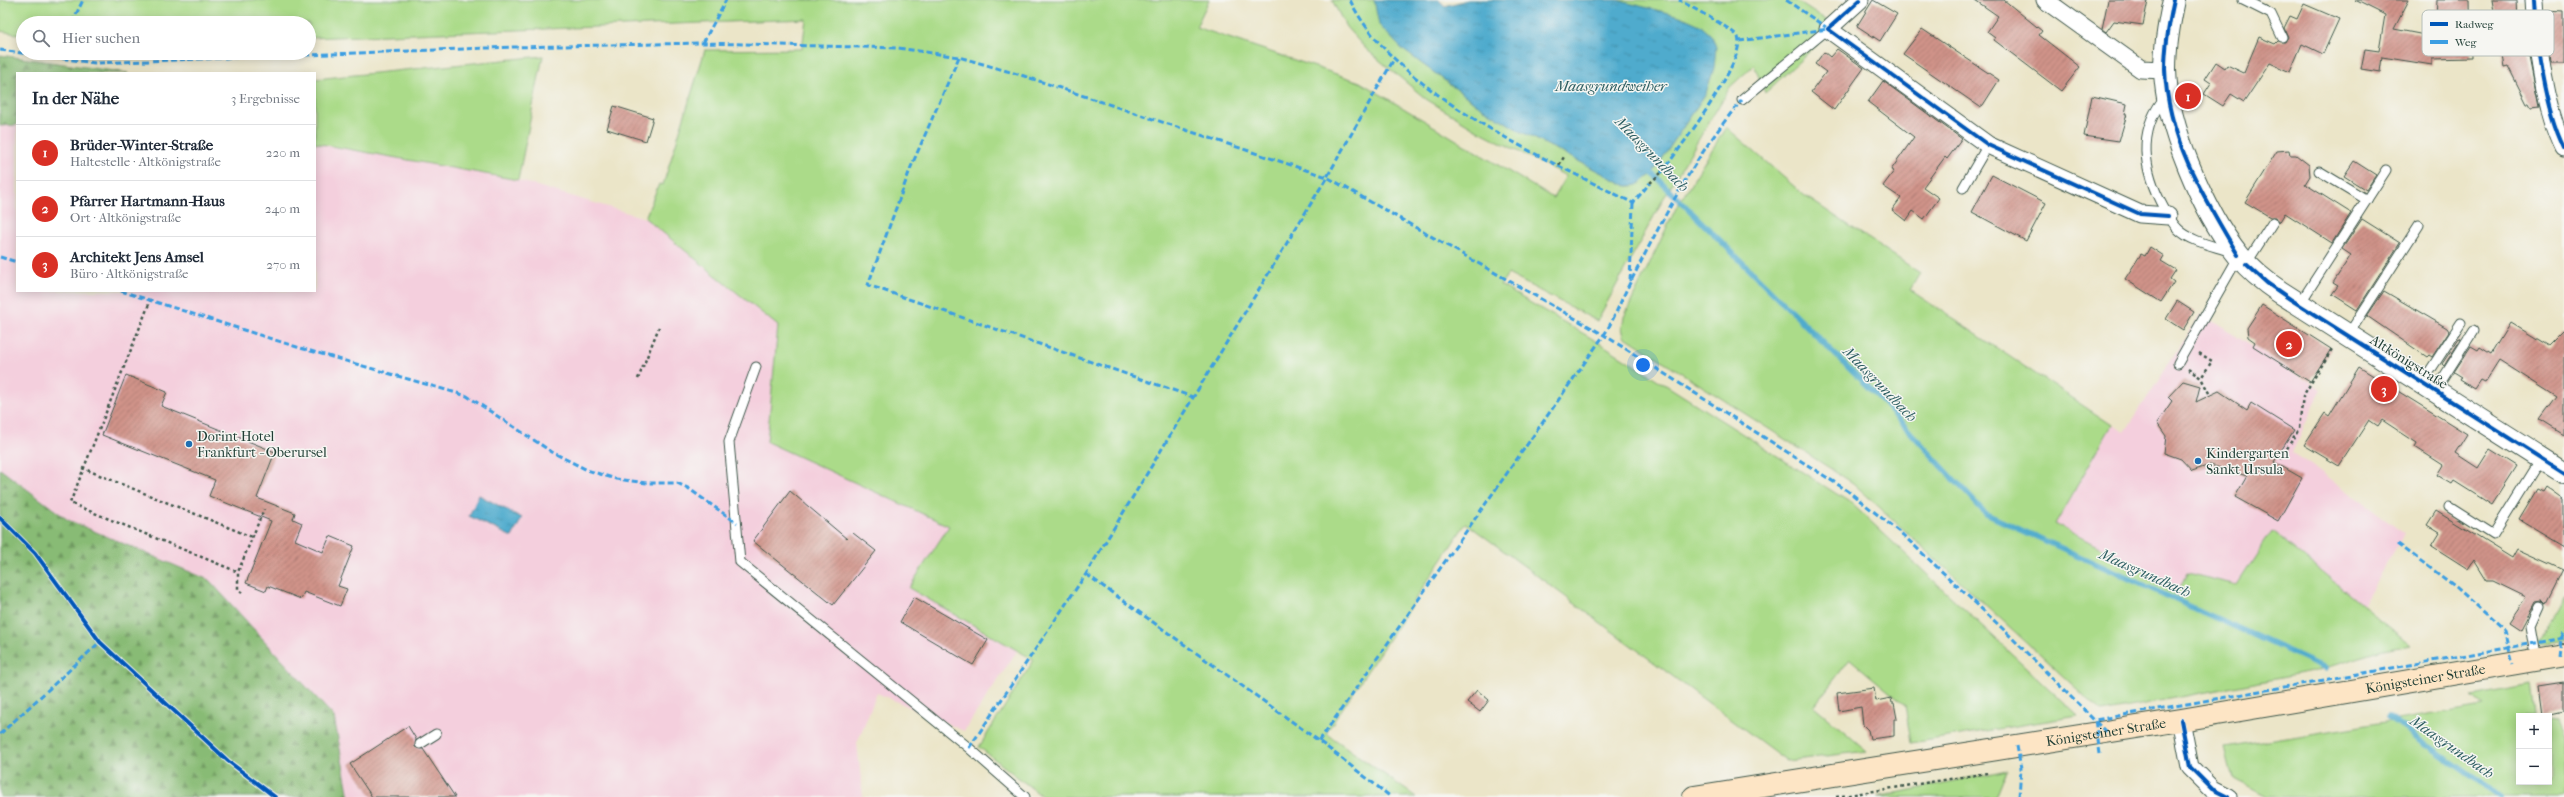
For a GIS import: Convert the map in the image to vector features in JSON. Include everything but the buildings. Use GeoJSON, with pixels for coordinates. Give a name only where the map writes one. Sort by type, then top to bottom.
{"type":"FeatureCollection","features":[{"type":"Feature","properties":{"kind":"main road","name":"Königsteiner Straße"},"geometry":{"type":"LineString","coordinates":[[1694,797],[2181,720],[2564,655]]}},
{"type":"Feature","properties":{"kind":"street"},"geometry":{"type":"LineString","coordinates":[[1860,0],[1828,28],[1988,145],[2140,214],[2168,216]]}},
{"type":"Feature","properties":{"kind":"street"},"geometry":{"type":"LineString","coordinates":[[2045,0],[2141,69],[2165,70]]}},
{"type":"Feature","properties":{"kind":"street","name":"Altkönigstraße"},"geometry":{"type":"LineString","coordinates":[[2174,0],[2166,36],[2165,70],[2174,124],[2192,174],[2241,258],[2267,283],[2300,305],[2340,342],[2429,387],[2564,473]]}},
{"type":"Feature","properties":{"kind":"street"},"geometry":{"type":"LineString","coordinates":[[2534,0],[2534,10]]}},
{"type":"Feature","properties":{"kind":"street"},"geometry":{"type":"LineString","coordinates":[[2539,56],[2547,92],[2564,148]]}},
{"type":"Feature","properties":{"kind":"street"},"geometry":{"type":"LineString","coordinates":[[2181,720],[2190,767],[2212,789],[2228,797]]}},
{"type":"Feature","properties":{"kind":"lane"},"geometry":{"type":"LineString","coordinates":[[2243,0],[2271,14],[2282,37]]}},
{"type":"Feature","properties":{"kind":"lane"},"geometry":{"type":"LineString","coordinates":[[1742,100],[1828,28]]}},
{"type":"Feature","properties":{"kind":"lane"},"geometry":{"type":"LineString","coordinates":[[2168,93],[2156,106],[2148,130],[2145,160],[2150,178],[2168,216],[2178,230],[2193,239],[2241,258]]}},
{"type":"Feature","properties":{"kind":"lane"},"geometry":{"type":"LineString","coordinates":[[1963,188],[1988,145]]}},
{"type":"Feature","properties":{"kind":"lane"},"geometry":{"type":"LineString","coordinates":[[2319,170],[2367,200]]}},
{"type":"Feature","properties":{"kind":"lane"},"geometry":{"type":"LineString","coordinates":[[2300,305],[2386,170]]}},
{"type":"Feature","properties":{"kind":"lane"},"geometry":{"type":"LineString","coordinates":[[2178,362],[2241,258],[2274,222]]}},
{"type":"Feature","properties":{"kind":"lane"},"geometry":{"type":"LineString","coordinates":[[2340,342],[2419,225]]}},
{"type":"Feature","properties":{"kind":"lane"},"geometry":{"type":"LineString","coordinates":[[2429,387],[2461,323]]}},
{"type":"Feature","properties":{"kind":"lane"},"geometry":{"type":"LineString","coordinates":[[2429,387],[2473,331]]}},
{"type":"Feature","properties":{"kind":"lane"},"geometry":{"type":"LineString","coordinates":[[756,366],[729,442],[740,562],[963,743],[1025,797]]}},
{"type":"Feature","properties":{"kind":"lane"},"geometry":{"type":"LineString","coordinates":[[2449,507],[2493,535],[2541,458]]}},
{"type":"Feature","properties":{"kind":"lane"},"geometry":{"type":"LineString","coordinates":[[2537,660],[2531,626],[2540,606]]}},
{"type":"Feature","properties":{"kind":"lane"},"geometry":{"type":"LineString","coordinates":[[420,744],[436,734]]}},
{"type":"Feature","properties":{"kind":"path"},"geometry":{"type":"LineString","coordinates":[[1559,165],[1564,157]]}},
{"type":"Feature","properties":{"kind":"path"},"geometry":{"type":"LineString","coordinates":[[1650,183],[1661,173]]}},
{"type":"Feature","properties":{"kind":"path"},"geometry":{"type":"LineString","coordinates":[[151,300],[82,468],[70,503],[238,572]]}},
{"type":"Feature","properties":{"kind":"path"},"geometry":{"type":"LineString","coordinates":[[638,379],[659,328]]}},
{"type":"Feature","properties":{"kind":"path"},"geometry":{"type":"LineString","coordinates":[[2281,459],[2299,428],[2303,396],[2340,342]]}},
{"type":"Feature","properties":{"kind":"path"},"geometry":{"type":"LineString","coordinates":[[2202,378],[2212,361]]}},
{"type":"Feature","properties":{"kind":"path"},"geometry":{"type":"LineString","coordinates":[[2178,362],[2202,378],[2210,396]]}},
{"type":"Feature","properties":{"kind":"path"},"geometry":{"type":"LineString","coordinates":[[82,468],[252,538]]}},
{"type":"Feature","properties":{"kind":"path"},"geometry":{"type":"LineString","coordinates":[[242,593],[238,589],[238,572],[264,509]]}},
{"type":"Feature","properties":{"kind":"shaded area"},"geometry":{"type":"Polygon","coordinates":[[[16,125],[16,292],[316,292],[316,143],[517,180],[645,218],[778,326],[767,442],[949,526],[909,588],[1017,651],[964,731],[877,693],[857,743],[863,797],[349,797],[334,717],[209,580],[68,520],[0,469],[0,126],[16,125]]]}},
{"type":"Feature","properties":{"kind":"shaded area","name":"Kindergarten Sankt Ursula"},"geometry":{"type":"Polygon","coordinates":[[[2201,314],[2321,390],[2292,453],[2317,469],[2405,533],[2362,605],[2273,532],[2237,585],[2188,573],[2180,589],[2055,524],[2112,425],[2125,432],[2201,314]]]}},
{"type":"Feature","properties":{"kind":"green space"},"geometry":{"type":"Polygon","coordinates":[[[0,0],[1209,0],[1196,27],[1360,82],[1553,198],[1566,176],[1479,131],[1426,99],[1366,49],[1346,27],[1332,0],[1374,0],[1402,49],[1478,105],[1520,131],[1627,186],[1634,186],[1652,174],[1706,93],[1712,36],[1690,21],[1667,13],[1616,0],[1795,0],[1836,27],[1765,93],[1754,65],[1730,87],[1666,194],[1597,321],[1508,274],[1500,285],[1603,345],[1851,503],[2078,716],[1911,743],[1905,705],[1850,659],[1814,706],[1867,751],[1787,761],[1466,523],[1326,733],[1416,797],[1043,797],[979,747],[1034,660],[909,588],[949,526],[767,442],[778,326],[645,218],[659,184],[663,185],[705,50],[802,49],[806,19],[316,38],[316,16],[16,16],[16,34],[0,31],[0,0]]]}},
{"type":"Feature","properties":{"kind":"green space"},"geometry":{"type":"Polygon","coordinates":[[[0,55],[16,57],[16,60],[36,60],[121,72],[16,72],[16,125],[0,126],[0,55]]]}},
{"type":"Feature","properties":{"kind":"green space"},"geometry":{"type":"Polygon","coordinates":[[[543,56],[518,180],[316,143],[316,79],[543,56]]]}},
{"type":"Feature","properties":{"kind":"green space"},"geometry":{"type":"Polygon","coordinates":[[[1726,127],[1805,196],[1920,273],[1910,290],[2112,425],[2055,524],[2180,589],[2187,573],[2237,585],[2272,531],[2411,645],[2383,650],[2312,672],[2102,712],[1853,483],[1624,336],[1622,328],[1624,317],[1676,208],[1726,127]]]}},
{"type":"Feature","properties":{"kind":"green space"},"geometry":{"type":"Polygon","coordinates":[[[0,469],[68,520],[209,580],[334,717],[349,797],[0,797],[0,469]]]}},
{"type":"Feature","properties":{"kind":"green space"},"geometry":{"type":"Polygon","coordinates":[[[2564,593],[2564,638],[2536,642],[2564,593]]]}},
{"type":"Feature","properties":{"kind":"green space"},"geometry":{"type":"Polygon","coordinates":[[[2531,685],[2535,713],[2516,713],[2516,785],[2552,785],[2552,720],[2557,721],[2564,737],[2564,797],[2267,797],[2233,779],[2225,748],[2484,706],[2472,696],[2531,685]]]}},
{"type":"Feature","properties":{"kind":"green space"},"geometry":{"type":"Polygon","coordinates":[[[2007,770],[1996,797],[1877,797],[2007,770]]]}},
{"type":"Feature","properties":{"kind":"water","name":"Maasgrundweiher"},"geometry":{"type":"Polygon","coordinates":[[[1374,0],[1439,0],[1445,6],[1467,0],[1616,0],[1680,16],[1700,25],[1712,36],[1716,47],[1714,68],[1706,93],[1652,174],[1638,185],[1627,186],[1520,131],[1478,105],[1402,49],[1379,25],[1374,0]]]}},
{"type":"Feature","properties":{"kind":"water"},"geometry":{"type":"Polygon","coordinates":[[[479,495],[522,518],[512,537],[469,516],[479,495]]]}},
{"type":"Feature","properties":{"kind":"waterway","name":"Maasgrundbach"},"geometry":{"type":"LineString","coordinates":[[1648,169],[1875,394],[1986,514],[2326,668]]}},
{"type":"Feature","properties":{"kind":"waterway","name":"Maasgrundbach"},"geometry":{"type":"LineString","coordinates":[[2388,717],[2501,797]]}},
{"type":"Feature","properties":{"kind":"marked path"},"geometry":{"type":"LineString","coordinates":[[75,16],[83,0]]}},
{"type":"Feature","properties":{"kind":"marked path"},"geometry":{"type":"LineString","coordinates":[[703,43],[726,0]]}},
{"type":"Feature","properties":{"kind":"marked path"},"geometry":{"type":"LineString","coordinates":[[1350,0],[1371,34],[1401,65],[1436,93],[1475,120],[1516,144],[1633,203],[1650,183]]}},
{"type":"Feature","properties":{"kind":"marked path"},"geometry":{"type":"LineString","coordinates":[[1661,173],[1709,106],[1722,85],[1738,49],[1738,37],[1735,34],[1721,24],[1679,0]]}},
{"type":"Feature","properties":{"kind":"marked path"},"geometry":{"type":"LineString","coordinates":[[1786,0],[1830,30]]}},
{"type":"Feature","properties":{"kind":"marked path"},"geometry":{"type":"LineString","coordinates":[[1739,41],[1828,29]]}},
{"type":"Feature","properties":{"kind":"marked path"},"geometry":{"type":"LineString","coordinates":[[316,55],[514,47],[703,43],[898,48],[959,57],[1024,76],[1327,177],[1604,335],[1848,491],[1903,535],[2002,628],[2106,732]]}},
{"type":"Feature","properties":{"kind":"marked path"},"geometry":{"type":"LineString","coordinates":[[0,50],[16,52]]}},
{"type":"Feature","properties":{"kind":"marked path"},"geometry":{"type":"LineString","coordinates":[[959,57],[911,167],[868,285],[1193,397]]}},
{"type":"Feature","properties":{"kind":"marked path"},"geometry":{"type":"LineString","coordinates":[[969,748],[1086,574],[1327,177],[1394,59]]}},
{"type":"Feature","properties":{"kind":"marked path"},"geometry":{"type":"LineString","coordinates":[[73,60],[95,63],[174,60]]}},
{"type":"Feature","properties":{"kind":"marked path"},"geometry":{"type":"LineString","coordinates":[[1319,741],[1604,335],[1655,234],[1681,187],[1725,120],[1742,100]]}},
{"type":"Feature","properties":{"kind":"marked path"},"geometry":{"type":"LineString","coordinates":[[1630,281],[1633,203]]}},
{"type":"Feature","properties":{"kind":"marked path"},"geometry":{"type":"LineString","coordinates":[[0,257],[16,262]]}},
{"type":"Feature","properties":{"kind":"marked path"},"geometry":{"type":"LineString","coordinates":[[124,292],[297,347],[467,396],[552,452],[587,470],[616,479],[647,483],[677,483],[688,488],[737,523]]}},
{"type":"Feature","properties":{"kind":"marked path"},"geometry":{"type":"LineString","coordinates":[[2398,544],[2456,587],[2504,630],[2513,664]]}},
{"type":"Feature","properties":{"kind":"marked path"},"geometry":{"type":"LineString","coordinates":[[1086,574],[1319,741],[1391,797]]}},
{"type":"Feature","properties":{"kind":"marked path"},"geometry":{"type":"LineString","coordinates":[[2559,656],[2561,639],[2564,632]]}},
{"type":"Feature","properties":{"kind":"marked path"},"geometry":{"type":"LineString","coordinates":[[2100,754],[2095,720],[2564,638]]}},
{"type":"Feature","properties":{"kind":"marked path"},"geometry":{"type":"LineString","coordinates":[[0,734],[100,642]]}},
{"type":"Feature","properties":{"kind":"marked path"},"geometry":{"type":"LineString","coordinates":[[2017,746],[2021,768],[2019,797]]}},
{"type":"Feature","properties":{"kind":"cycle path"},"geometry":{"type":"LineString","coordinates":[[1860,0],[1828,29],[1988,145],[2140,214],[2168,216]]}},
{"type":"Feature","properties":{"kind":"cycle path"},"geometry":{"type":"LineString","coordinates":[[2174,0],[2170,17],[2165,69],[2167,94],[2172,119],[2180,143],[2200,189],[2238,255]]}},
{"type":"Feature","properties":{"kind":"cycle path"},"geometry":{"type":"LineString","coordinates":[[2534,0],[2535,10]]}},
{"type":"Feature","properties":{"kind":"cycle path"},"geometry":{"type":"LineString","coordinates":[[2539,56],[2551,114],[2564,148]]}},
{"type":"Feature","properties":{"kind":"cycle path"},"geometry":{"type":"LineString","coordinates":[[2246,264],[2267,283],[2290,299],[2564,473]]}},
{"type":"Feature","properties":{"kind":"cycle path"},"geometry":{"type":"LineString","coordinates":[[0,518],[35,553],[100,642],[228,761],[275,797]]}},
{"type":"Feature","properties":{"kind":"cycle path"},"geometry":{"type":"LineString","coordinates":[[2181,720],[2190,767],[2212,789],[2228,797]]}},
{"type":"Feature","properties":{"kind":"place","name":"Brüder-Winter-Straße"},"geometry":{"type":"Point","coordinates":[2188,96]}},
{"type":"Feature","properties":{"kind":"place","name":"Pfarrer Hartmann-Haus"},"geometry":{"type":"Point","coordinates":[2289,344]}},
{"type":"Feature","properties":{"kind":"place","name":"Architekt Jens Amsel"},"geometry":{"type":"Point","coordinates":[2384,389]}},
{"type":"Feature","properties":{"kind":"place","name":"Dorint Hotel Frankfurt - Oberursel"},"geometry":{"type":"Point","coordinates":[189,444]}},
{"type":"Feature","properties":{"kind":"place","name":"Kindergarten Sankt Ursula"},"geometry":{"type":"Point","coordinates":[2198,461]}}]}
